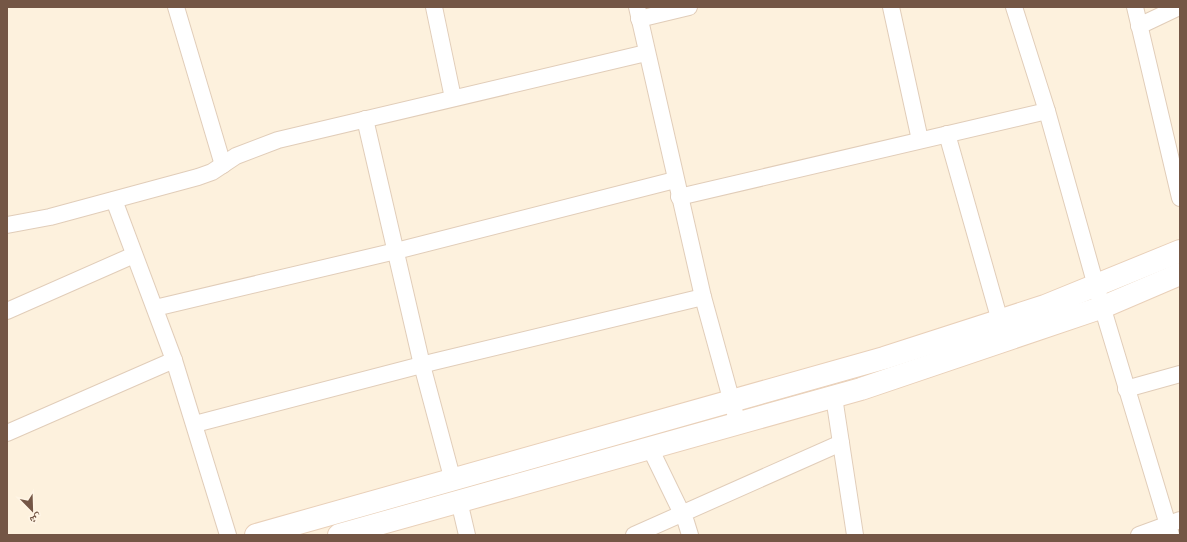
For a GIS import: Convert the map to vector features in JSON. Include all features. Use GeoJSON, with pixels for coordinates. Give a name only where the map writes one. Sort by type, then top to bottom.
{"type":"FeatureCollection","features":[{"type":"Feature","properties":{"kind":"main road"},"geometry":{"type":"LineString","coordinates":[[256,535],[884,358],[1045,306],[1180,251]]}},
{"type":"Feature","properties":{"kind":"main road"},"geometry":{"type":"LineString","coordinates":[[339,535],[834,396],[965,355],[1102,307],[1180,274]]}},
{"type":"Feature","properties":{"kind":"street"},"geometry":{"type":"LineString","coordinates":[[176,7],[223,165]]}},
{"type":"Feature","properties":{"kind":"street"},"geometry":{"type":"LineString","coordinates":[[434,7],[453,98]]}},
{"type":"Feature","properties":{"kind":"street"},"geometry":{"type":"LineString","coordinates":[[689,7],[638,13],[703,297],[738,424]]}},
{"type":"Feature","properties":{"kind":"street"},"geometry":{"type":"LineString","coordinates":[[1014,7],[1047,111],[1126,389],[1173,526],[1138,535]]}},
{"type":"Feature","properties":{"kind":"street"},"geometry":{"type":"LineString","coordinates":[[1134,7],[1173,144],[1180,198]]}},
{"type":"Feature","properties":{"kind":"street"},"geometry":{"type":"LineString","coordinates":[[1139,26],[1179,7]]}},
{"type":"Feature","properties":{"kind":"street"},"geometry":{"type":"LineString","coordinates":[[896,8],[920,140]]}},
{"type":"Feature","properties":{"kind":"street"},"geometry":{"type":"LineString","coordinates":[[7,225],[43,218],[198,177],[212,172],[236,156],[278,140],[646,53]]}},
{"type":"Feature","properties":{"kind":"street"},"geometry":{"type":"LineString","coordinates":[[679,197],[1047,111]]}},
{"type":"Feature","properties":{"kind":"street"},"geometry":{"type":"LineString","coordinates":[[365,119],[422,365],[453,480]]}},
{"type":"Feature","properties":{"kind":"street"},"geometry":{"type":"LineString","coordinates":[[947,134],[1000,321]]}},
{"type":"Feature","properties":{"kind":"street"},"geometry":{"type":"LineString","coordinates":[[155,308],[396,251],[675,180]]}},
{"type":"Feature","properties":{"kind":"street"},"geometry":{"type":"LineString","coordinates":[[114,200],[174,360],[228,535]]}},
{"type":"Feature","properties":{"kind":"street"},"geometry":{"type":"LineString","coordinates":[[7,311],[134,255]]}},
{"type":"Feature","properties":{"kind":"street"},"geometry":{"type":"LineString","coordinates":[[195,424],[422,365],[703,297]]}},
{"type":"Feature","properties":{"kind":"street"},"geometry":{"type":"LineString","coordinates":[[7,433],[174,360]]}},
{"type":"Feature","properties":{"kind":"street"},"geometry":{"type":"LineString","coordinates":[[1126,389],[1180,374]]}},
{"type":"Feature","properties":{"kind":"street"},"geometry":{"type":"LineString","coordinates":[[834,396],[856,535]]}},
{"type":"Feature","properties":{"kind":"street"},"geometry":{"type":"LineString","coordinates":[[634,535],[841,443]]}},
{"type":"Feature","properties":{"kind":"street"},"geometry":{"type":"LineString","coordinates":[[650,448],[682,514],[690,535]]}},
{"type":"Feature","properties":{"kind":"street"},"geometry":{"type":"LineString","coordinates":[[458,502],[467,535]]}}]}
